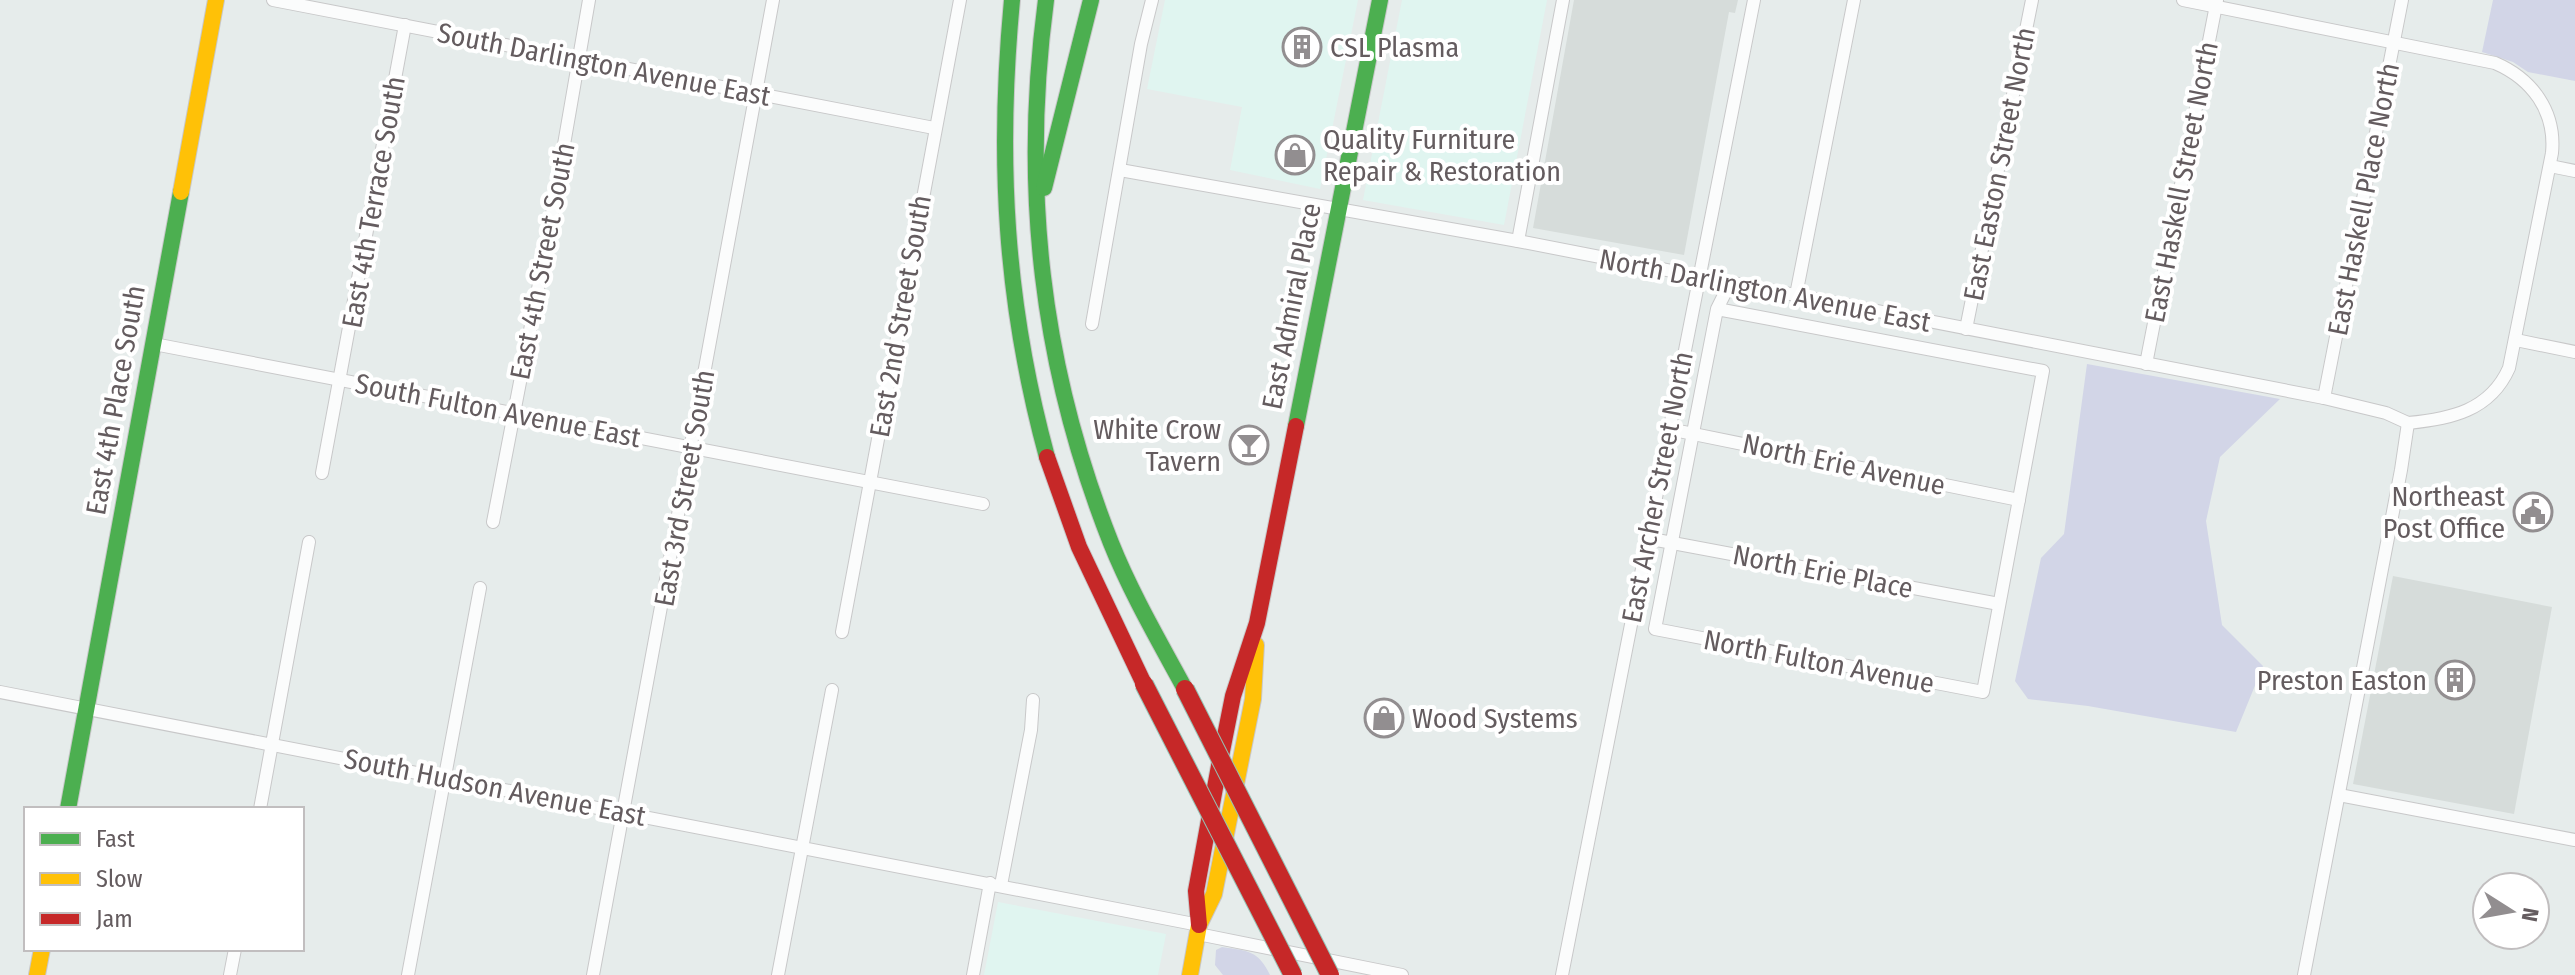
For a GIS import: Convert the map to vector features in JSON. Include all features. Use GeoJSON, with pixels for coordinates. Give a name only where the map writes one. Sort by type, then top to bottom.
{"type":"FeatureCollection","features":[{"type":"Feature","properties":{"kind":"main road","name":"East 4th Place South"},"geometry":{"type":"LineString","coordinates":[[68,807],[216,0]]}},
{"type":"Feature","properties":{"kind":"main road"},"geometry":{"type":"LineString","coordinates":[[999,0],[1004,111]]}},
{"type":"Feature","properties":{"kind":"main road"},"geometry":{"type":"LineString","coordinates":[[1012,0],[1003,175],[1010,282],[1027,376],[1048,460],[1080,549],[1114,625],[1293,975]]}},
{"type":"Feature","properties":{"kind":"main road"},"geometry":{"type":"LineString","coordinates":[[1046,0],[1037,80],[1037,217],[1047,313],[1077,444],[1111,542],[1137,600],[1330,975]]}},
{"type":"Feature","properties":{"kind":"main road"},"geometry":{"type":"LineString","coordinates":[[1037,217],[1091,0]]}},
{"type":"Feature","properties":{"kind":"main road","name":"East Admiral Place"},"geometry":{"type":"LineString","coordinates":[[1198,930],[1196,891],[1233,696],[1257,623],[1380,0]]}},
{"type":"Feature","properties":{"kind":"main road"},"geometry":{"type":"LineString","coordinates":[[1190,975],[1198,930]]}},
{"type":"Feature","properties":{"kind":"main road"},"geometry":{"type":"LineString","coordinates":[[37,975],[42,951]]}},
{"type":"Feature","properties":{"kind":"street","name":"South Darlington Avenue East"},"geometry":{"type":"LineString","coordinates":[[273,0],[934,128]]}},
{"type":"Feature","properties":{"kind":"street","name":"East 4th Street South"},"geometry":{"type":"LineString","coordinates":[[493,522],[589,0]]}},
{"type":"Feature","properties":{"kind":"street","name":"East 3rd Street South"},"geometry":{"type":"LineString","coordinates":[[593,975],[773,0]]}},
{"type":"Feature","properties":{"kind":"street","name":"East 2nd Street South"},"geometry":{"type":"LineString","coordinates":[[842,632],[960,0]]}},
{"type":"Feature","properties":{"kind":"street"},"geometry":{"type":"LineString","coordinates":[[1092,324],[1141,44],[1152,0]]}},
{"type":"Feature","properties":{"kind":"street"},"geometry":{"type":"LineString","coordinates":[[1518,241],[1563,0]]}},
{"type":"Feature","properties":{"kind":"street","name":"East Archer Street North"},"geometry":{"type":"LineString","coordinates":[[1562,975],[1754,0]]}},
{"type":"Feature","properties":{"kind":"street"},"geometry":{"type":"LineString","coordinates":[[1796,295],[1854,0]]}},
{"type":"Feature","properties":{"kind":"street","name":"East Easton Street North"},"geometry":{"type":"LineString","coordinates":[[1966,329],[2032,0]]}},
{"type":"Feature","properties":{"kind":"street"},"geometry":{"type":"LineString","coordinates":[[2183,0],[2216,3],[2495,63],[2518,75],[2542,101],[2550,121],[2553,141],[2516,340],[2504,378],[2482,402],[2457,416],[2408,423],[2304,975]]}},
{"type":"Feature","properties":{"kind":"street","name":"East Haskell Place North"},"geometry":{"type":"LineString","coordinates":[[2324,398],[2402,0]]}},
{"type":"Feature","properties":{"kind":"street","name":"East Haskell Street North"},"geometry":{"type":"LineString","coordinates":[[2146,364],[2216,3]]}},
{"type":"Feature","properties":{"kind":"street","name":"East 4th Terrace South"},"geometry":{"type":"LineString","coordinates":[[322,473],[405,25]]}},
{"type":"Feature","properties":{"kind":"street"},"geometry":{"type":"LineString","coordinates":[[2550,166],[2575,171]]}},
{"type":"Feature","properties":{"kind":"street","name":"North Darlington Avenue East"},"geometry":{"type":"LineString","coordinates":[[1120,170],[1518,241],[2324,398],[2386,413],[2408,423]]}},
{"type":"Feature","properties":{"kind":"street","name":"East Archer Street North"},"geometry":{"type":"LineString","coordinates":[[1655,629],[1717,309],[1730,283]]}},
{"type":"Feature","properties":{"kind":"street","name":"North Darlington Avenue East"},"geometry":{"type":"LineString","coordinates":[[1717,309],[2043,371],[2019,500]]}},
{"type":"Feature","properties":{"kind":"street"},"geometry":{"type":"LineString","coordinates":[[2516,340],[2575,352]]}},
{"type":"Feature","properties":{"kind":"street","name":"South Fulton Avenue East"},"geometry":{"type":"LineString","coordinates":[[154,344],[983,504]]}},
{"type":"Feature","properties":{"kind":"street","name":"North Erie Avenue"},"geometry":{"type":"LineString","coordinates":[[1669,429],[2019,500]]}},
{"type":"Feature","properties":{"kind":"street"},"geometry":{"type":"LineString","coordinates":[[1999,604],[2019,500]]}},
{"type":"Feature","properties":{"kind":"street","name":"North Erie Place"},"geometry":{"type":"LineString","coordinates":[[1646,538],[1999,604]]}},
{"type":"Feature","properties":{"kind":"street"},"geometry":{"type":"LineString","coordinates":[[260,807],[309,542]]}},
{"type":"Feature","properties":{"kind":"street"},"geometry":{"type":"LineString","coordinates":[[408,975],[480,588]]}},
{"type":"Feature","properties":{"kind":"street","name":"North Fulton Avenue"},"geometry":{"type":"LineString","coordinates":[[1655,629],[1983,692],[1999,604]]}},
{"type":"Feature","properties":{"kind":"street"},"geometry":{"type":"LineString","coordinates":[[778,975],[832,690]]}},
{"type":"Feature","properties":{"kind":"street","name":"South Hudson Avenue East"},"geometry":{"type":"LineString","coordinates":[[0,692],[996,884],[1402,975]]}},
{"type":"Feature","properties":{"kind":"street"},"geometry":{"type":"LineString","coordinates":[[973,975],[1031,730],[1033,700]]}},
{"type":"Feature","properties":{"kind":"street"},"geometry":{"type":"LineString","coordinates":[[2339,795],[2575,840]]}},
{"type":"Feature","properties":{"kind":"street"},"geometry":{"type":"LineString","coordinates":[[230,975],[235,951]]}},
{"type":"Feature","properties":{"kind":"shaded area"},"geometry":{"type":"Polygon","coordinates":[[[1165,0],[1358,0],[1320,189],[1230,170],[1242,107],[1147,89],[1165,0]]]}},
{"type":"Feature","properties":{"kind":"shaded area"},"geometry":{"type":"Polygon","coordinates":[[[1402,0],[1547,0],[1504,225],[1363,200],[1402,0]]]}},
{"type":"Feature","properties":{"kind":"shaded area"},"geometry":{"type":"Polygon","coordinates":[[[1574,0],[1738,0],[1735,13],[1729,12],[1684,255],[1533,228],[1574,0]]]}},
{"type":"Feature","properties":{"kind":"shaded area"},"geometry":{"type":"Polygon","coordinates":[[[2493,0],[2575,0],[2575,81],[2528,72],[2513,62],[2482,52],[2493,0]]]}},
{"type":"Feature","properties":{"kind":"shaded area"},"geometry":{"type":"Polygon","coordinates":[[[2087,364],[2280,399],[2220,457],[2206,521],[2222,625],[2263,666],[2236,732],[2088,706],[2028,699],[2015,681],[2041,558],[2064,534],[2087,364]]]}},
{"type":"Feature","properties":{"kind":"shaded area"},"geometry":{"type":"Polygon","coordinates":[[[2393,576],[2552,607],[2514,814],[2353,784],[2393,576]]]}},
{"type":"Feature","properties":{"kind":"shaded area"},"geometry":{"type":"Polygon","coordinates":[[[998,902],[1166,934],[1158,975],[984,975],[998,902]]]}},
{"type":"Feature","properties":{"kind":"shaded area"},"geometry":{"type":"Polygon","coordinates":[[[1222,947],[1251,953],[1270,975],[1223,975],[1215,965],[1216,950],[1222,947]]]}},
{"type":"Feature","properties":{"kind":"traffic: fast"},"geometry":{"type":"LineString","coordinates":[[1012,0],[1005,117],[1008,230],[1022,343],[1047,457]]}},
{"type":"Feature","properties":{"kind":"traffic: fast"},"geometry":{"type":"LineString","coordinates":[[1046,0],[1036,139],[1037,208],[1053,343],[1087,477],[1111,543],[1136,599],[1185,689]]}},
{"type":"Feature","properties":{"kind":"traffic: fast"},"geometry":{"type":"LineString","coordinates":[[1044,188],[1091,0]]}},
{"type":"Feature","properties":{"kind":"traffic: fast"},"geometry":{"type":"LineString","coordinates":[[1296,426],[1380,0]]}},
{"type":"Feature","properties":{"kind":"traffic: fast"},"geometry":{"type":"LineString","coordinates":[[68,807],[181,192]]}},
{"type":"Feature","properties":{"kind":"traffic: slow"},"geometry":{"type":"LineString","coordinates":[[181,192],[216,0]]}},
{"type":"Feature","properties":{"kind":"traffic: slow"},"geometry":{"type":"LineString","coordinates":[[1190,975],[1199,925],[1214,894],[1253,699],[1256,645]]}},
{"type":"Feature","properties":{"kind":"traffic: slow"},"geometry":{"type":"LineString","coordinates":[[37,975],[42,951]]}},
{"type":"Feature","properties":{"kind":"traffic: jam"},"geometry":{"type":"LineString","coordinates":[[1199,925],[1196,891],[1219,766],[1233,696],[1257,623],[1296,426]]}},
{"type":"Feature","properties":{"kind":"traffic: jam"},"geometry":{"type":"LineString","coordinates":[[1047,457],[1079,547],[1144,684]]}},
{"type":"Feature","properties":{"kind":"traffic: jam"},"geometry":{"type":"LineString","coordinates":[[1144,684],[1293,975]]}},
{"type":"Feature","properties":{"kind":"traffic: jam"},"geometry":{"type":"LineString","coordinates":[[1185,689],[1330,975]]}},
{"type":"Feature","properties":{"kind":"place","name":"CSL Plasma"},"geometry":{"type":"Point","coordinates":[1302,47]}},
{"type":"Feature","properties":{"kind":"place","name":"Quality Furniture Repair & Restoration"},"geometry":{"type":"Point","coordinates":[1295,155]}},
{"type":"Feature","properties":{"kind":"place","name":"White Crow Tavern"},"geometry":{"type":"Point","coordinates":[1249,445]}},
{"type":"Feature","properties":{"kind":"place","name":"Northeast Post Office"},"geometry":{"type":"Point","coordinates":[2533,512]}},
{"type":"Feature","properties":{"kind":"place","name":"Preston Easton"},"geometry":{"type":"Point","coordinates":[2455,680]}},
{"type":"Feature","properties":{"kind":"place","name":"Wood Systems"},"geometry":{"type":"Point","coordinates":[1384,718]}}]}
